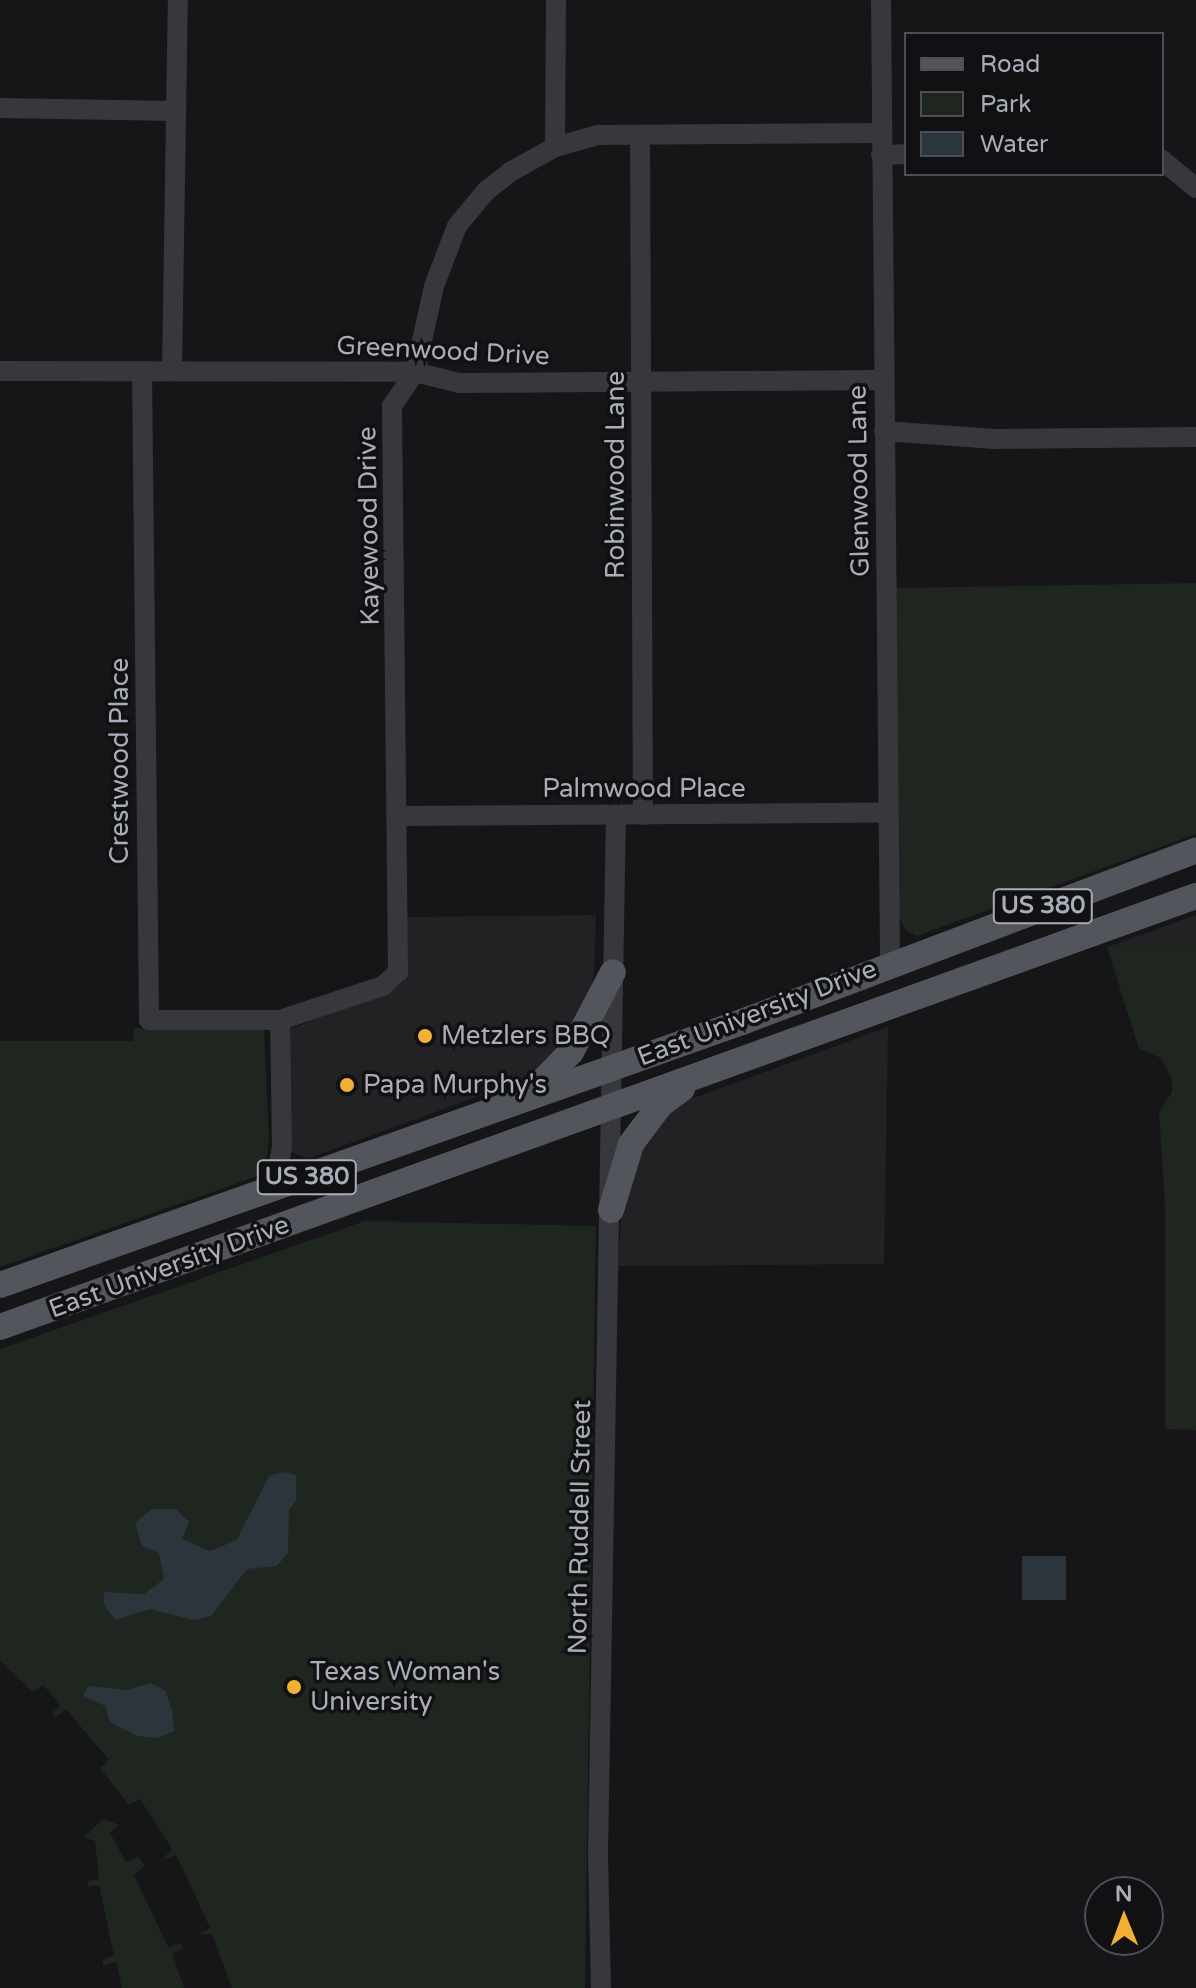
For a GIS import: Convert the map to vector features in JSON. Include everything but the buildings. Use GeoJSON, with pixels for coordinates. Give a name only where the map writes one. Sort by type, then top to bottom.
{"type":"FeatureCollection","features":[{"type":"Feature","properties":{"kind":"main road","name":"East University Drive"},"geometry":{"type":"LineString","coordinates":[[0,1285],[275,1189],[1196,850]]}},
{"type":"Feature","properties":{"kind":"main road","name":"East University Drive"},"geometry":{"type":"LineString","coordinates":[[0,1327],[1196,896]]}},
{"type":"Feature","properties":{"kind":"main road"},"geometry":{"type":"LineString","coordinates":[[529,1095],[571,1052],[613,972]]}},
{"type":"Feature","properties":{"kind":"main road"},"geometry":{"type":"LineString","coordinates":[[611,1210],[621,1165],[646,1121],[678,1092],[716,1071]]}},
{"type":"Feature","properties":{"kind":"street"},"geometry":{"type":"LineString","coordinates":[[172,371],[178,0]]}},
{"type":"Feature","properties":{"kind":"street"},"geometry":{"type":"LineString","coordinates":[[555,147],[556,0]]}},
{"type":"Feature","properties":{"kind":"street","name":"Glenwood Lane"},"geometry":{"type":"LineString","coordinates":[[881,0],[890,962]]}},
{"type":"Feature","properties":{"kind":"street"},"geometry":{"type":"LineString","coordinates":[[0,108],[176,111]]}},
{"type":"Feature","properties":{"kind":"street","name":"Kayewood Drive"},"geometry":{"type":"LineString","coordinates":[[280,1020],[383,986],[398,972],[400,816],[392,406],[415,372],[434,286],[457,226],[486,191],[555,147],[598,135],[881,133]]}},
{"type":"Feature","properties":{"kind":"street","name":"Robinwood Lane"},"geometry":{"type":"LineString","coordinates":[[640,135],[643,815]]}},
{"type":"Feature","properties":{"kind":"street"},"geometry":{"type":"LineString","coordinates":[[881,155],[904,154]]}},
{"type":"Feature","properties":{"kind":"street"},"geometry":{"type":"LineString","coordinates":[[1164,162],[1196,188]]}},
{"type":"Feature","properties":{"kind":"street","name":"Greenwood Drive"},"geometry":{"type":"LineString","coordinates":[[0,371],[415,372],[459,383],[883,380]]}},
{"type":"Feature","properties":{"kind":"street","name":"Crestwood Place"},"geometry":{"type":"LineString","coordinates":[[142,371],[149,1020],[280,1020]]}},
{"type":"Feature","properties":{"kind":"street"},"geometry":{"type":"LineString","coordinates":[[884,431],[930,438],[1196,437]]}},
{"type":"Feature","properties":{"kind":"street","name":"Palmwood Place"},"geometry":{"type":"LineString","coordinates":[[400,816],[888,813]]}},
{"type":"Feature","properties":{"kind":"street"},"geometry":{"type":"LineString","coordinates":[[613,1066],[616,815]]}},
{"type":"Feature","properties":{"kind":"street"},"geometry":{"type":"LineString","coordinates":[[275,1189],[282,1146],[280,1020]]}},
{"type":"Feature","properties":{"kind":"street","name":"North Ruddell Street"},"geometry":{"type":"LineString","coordinates":[[601,1988],[613,1066]]}},
{"type":"Feature","properties":{"kind":"shaded area"},"geometry":{"type":"Polygon","coordinates":[[[596,915],[594,975],[579,1030],[532,1077],[309,1158],[290,1152],[288,1030],[401,985],[406,976],[406,917],[596,915]]]}},
{"type":"Feature","properties":{"kind":"shaded area"},"geometry":{"type":"Polygon","coordinates":[[[1196,915],[1196,946],[1107,947],[1196,915]]]}},
{"type":"Feature","properties":{"kind":"shaded area"},"geometry":{"type":"Polygon","coordinates":[[[888,1027],[884,1264],[618,1266],[623,1186],[632,1158],[663,1118],[683,1102],[888,1027]]]}},
{"type":"Feature","properties":{"kind":"green space"},"geometry":{"type":"Polygon","coordinates":[[[1196,583],[1196,834],[917,936],[906,931],[898,914],[893,588],[1196,583]]]}},
{"type":"Feature","properties":{"kind":"green space"},"geometry":{"type":"Polygon","coordinates":[[[1196,946],[1196,1430],[1165,1429],[1165,1205],[1159,1112],[1172,1092],[1172,1080],[1161,1058],[1139,1049],[1107,947],[1196,946]]]}},
{"type":"Feature","properties":{"kind":"green space"},"geometry":{"type":"Polygon","coordinates":[[[264,1027],[269,1140],[265,1167],[255,1177],[0,1267],[0,1041],[133,1041],[134,1028],[264,1027]]]}},
{"type":"Feature","properties":{"kind":"green space","name":"Texas Woman's University"},"geometry":{"type":"Polygon","coordinates":[[[365,1221],[596,1226],[585,1988],[232,1988],[212,1934],[198,1935],[210,1928],[176,1855],[162,1860],[172,1849],[140,1799],[129,1805],[100,1768],[109,1760],[66,1709],[56,1717],[52,1713],[61,1705],[43,1685],[33,1692],[0,1661],[0,1349],[365,1221]]]}},
{"type":"Feature","properties":{"kind":"green space"},"geometry":{"type":"Polygon","coordinates":[[[104,1819],[119,1825],[110,1833],[126,1862],[138,1857],[145,1866],[134,1875],[168,1947],[182,1943],[183,1949],[172,1953],[184,1988],[122,1988],[116,1962],[103,1965],[103,1959],[114,1956],[99,1885],[87,1886],[88,1881],[99,1879],[95,1841],[83,1837],[104,1819]]]}},
{"type":"Feature","properties":{"kind":"water"},"geometry":{"type":"Polygon","coordinates":[[[282,1472],[296,1475],[296,1501],[289,1510],[288,1553],[277,1566],[247,1569],[211,1616],[194,1620],[150,1609],[115,1620],[104,1605],[104,1592],[144,1594],[164,1579],[159,1553],[142,1546],[135,1523],[152,1509],[176,1509],[189,1522],[182,1539],[209,1551],[221,1547],[237,1539],[269,1476],[282,1472]]]}},
{"type":"Feature","properties":{"kind":"water"},"geometry":{"type":"Polygon","coordinates":[[[1022,1556],[1066,1556],[1066,1600],[1022,1600],[1022,1556]]]}},
{"type":"Feature","properties":{"kind":"water"},"geometry":{"type":"Polygon","coordinates":[[[150,1683],[165,1690],[172,1710],[174,1731],[157,1738],[137,1736],[110,1722],[105,1706],[83,1696],[88,1686],[127,1690],[150,1683]]]}},
{"type":"Feature","properties":{"kind":"place","name":"Metzlers BBQ"},"geometry":{"type":"Point","coordinates":[425,1036]}},
{"type":"Feature","properties":{"kind":"place","name":"Papa Murphy's"},"geometry":{"type":"Point","coordinates":[347,1085]}},
{"type":"Feature","properties":{"kind":"place","name":"Texas Woman's University"},"geometry":{"type":"Point","coordinates":[294,1687]}}]}
